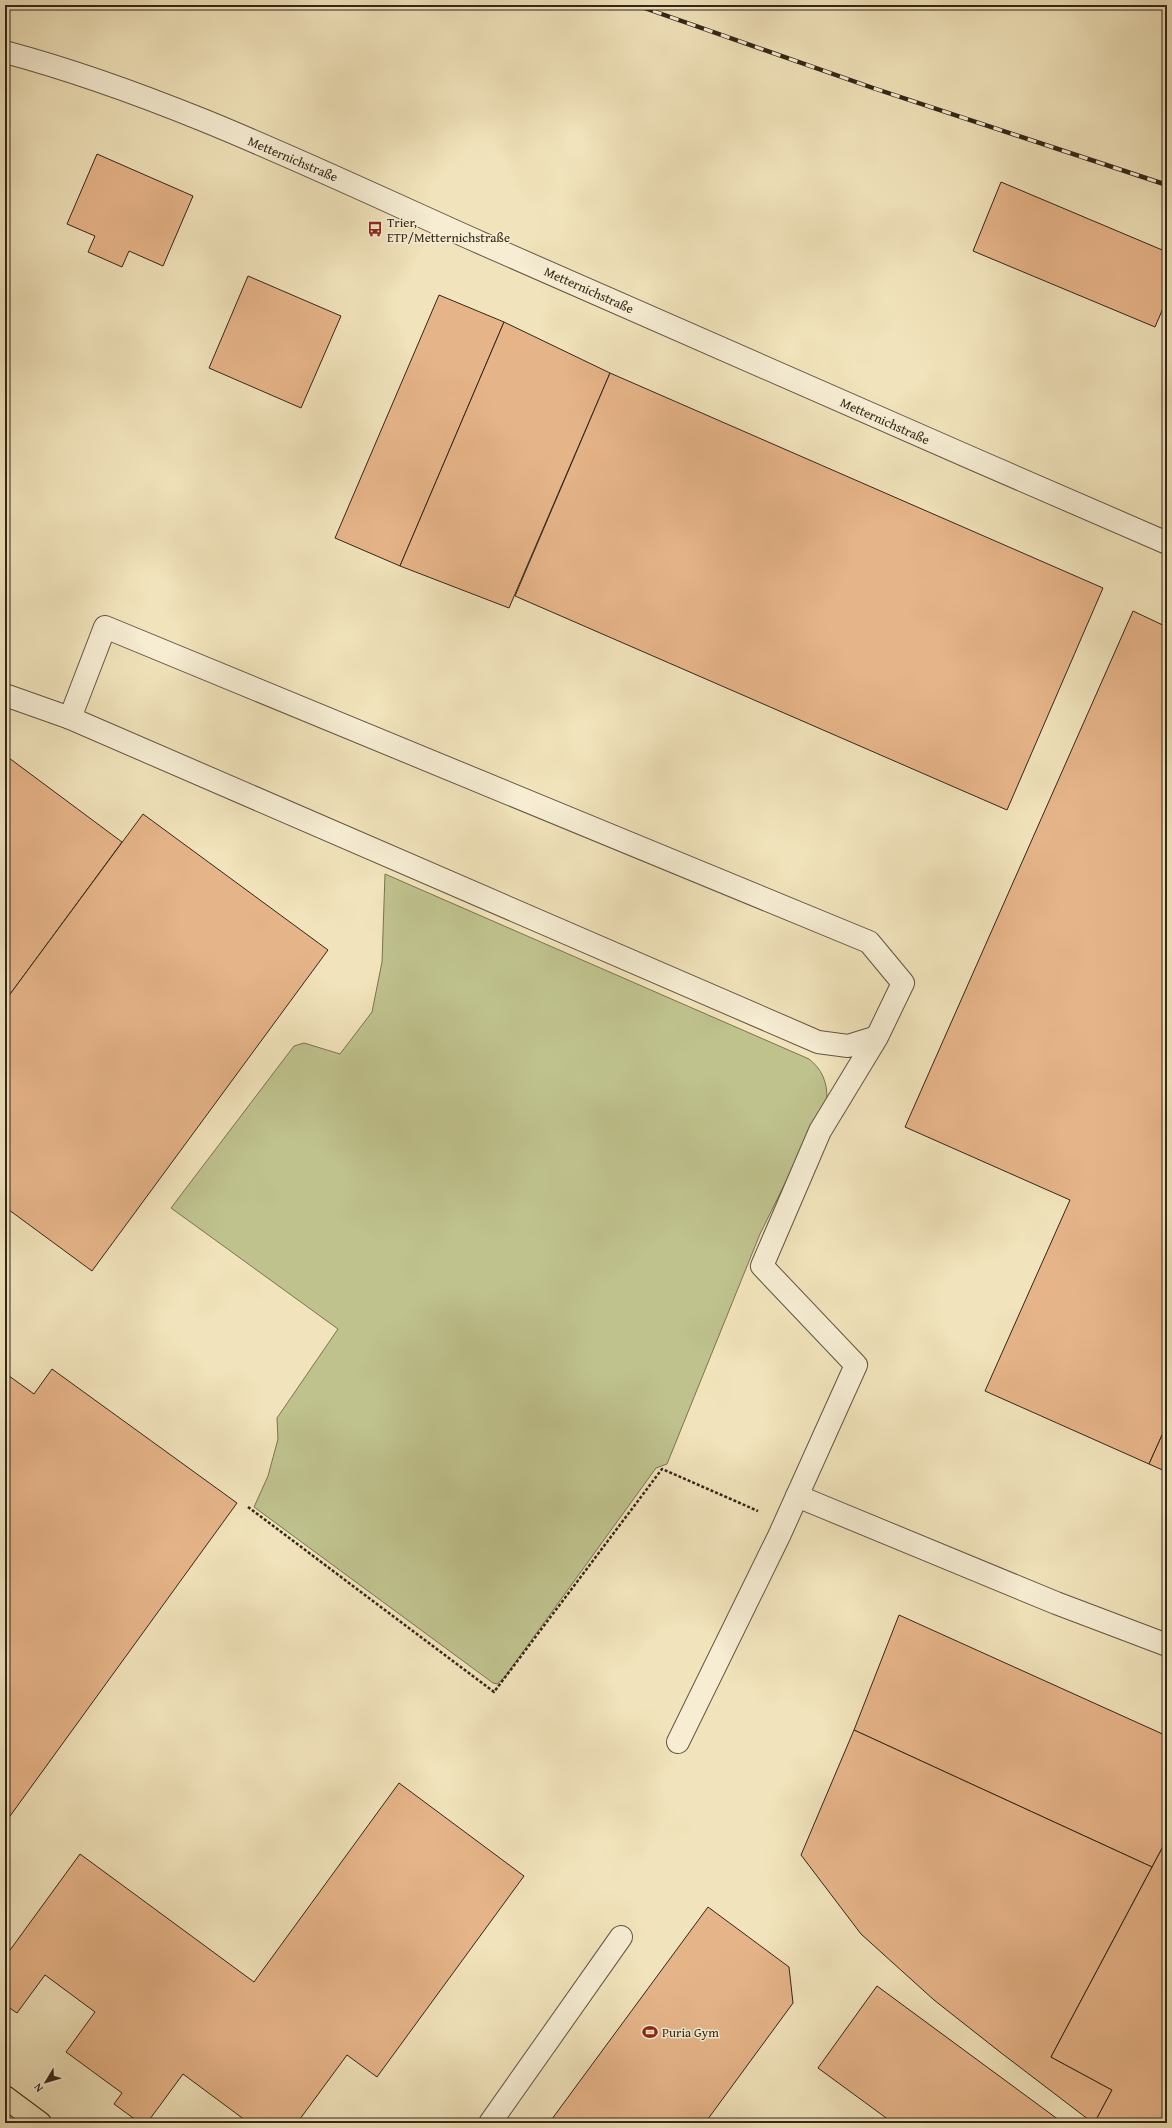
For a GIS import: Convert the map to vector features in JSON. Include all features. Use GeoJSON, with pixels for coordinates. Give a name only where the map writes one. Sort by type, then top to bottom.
{"type":"FeatureCollection","features":[{"type":"Feature","properties":{"kind":"main road"},"geometry":{"type":"LineString","coordinates":[[5,2097],[40,2123]]}},
{"type":"Feature","properties":{"kind":"street","name":"Metternichstraße"},"geometry":{"type":"LineString","coordinates":[[5,52],[102,81],[304,161],[463,235],[1167,543]]}},
{"type":"Feature","properties":{"kind":"street"},"geometry":{"type":"LineString","coordinates":[[70,718],[105,627],[869,942],[903,983],[877,1036],[820,1131],[762,1266],[856,1365],[785,1523],[678,1742]]}},
{"type":"Feature","properties":{"kind":"street"},"geometry":{"type":"LineString","coordinates":[[5,695],[70,718],[818,1042],[848,1046],[877,1036]]}},
{"type":"Feature","properties":{"kind":"street"},"geometry":{"type":"LineString","coordinates":[[797,1496],[1056,1603],[1167,1645]]}},
{"type":"Feature","properties":{"kind":"street"},"geometry":{"type":"LineString","coordinates":[[490,2123],[621,1936]]}},
{"type":"Feature","properties":{"kind":"path"},"geometry":{"type":"LineString","coordinates":[[248,1507],[494,1692],[662,1469],[785,1523]]}},
{"type":"Feature","properties":{"kind":"green space"},"geometry":{"type":"Polygon","coordinates":[[[385,874],[809,1059],[814,1063],[823,1076],[826,1087],[827,1098],[760,1234],[667,1464],[656,1468],[504,1678],[497,1684],[493,1683],[254,1507],[268,1476],[278,1439],[277,1418],[338,1329],[171,1208],[294,1046],[304,1043],[340,1054],[372,1012],[382,962],[385,874]]]}},
{"type":"Feature","properties":{"kind":"building"},"geometry":{"type":"Polygon","coordinates":[[[97,154],[193,196],[163,266],[129,251],[122,267],[88,252],[95,236],[67,224],[97,154]]]}},
{"type":"Feature","properties":{"kind":"building"},"geometry":{"type":"Polygon","coordinates":[[[1001,182],[1167,252],[1167,299],[1155,327],[973,251],[1001,182]]]}},
{"type":"Feature","properties":{"kind":"building"},"geometry":{"type":"Polygon","coordinates":[[[248,276],[341,316],[301,408],[209,368],[248,276]]]}},
{"type":"Feature","properties":{"kind":"building"},"geometry":{"type":"Polygon","coordinates":[[[439,295],[504,322],[400,566],[335,538],[439,295]]]}},
{"type":"Feature","properties":{"kind":"building"},"geometry":{"type":"Polygon","coordinates":[[[504,322],[610,373],[509,608],[400,566],[504,322]]]}},
{"type":"Feature","properties":{"kind":"building"},"geometry":{"type":"Polygon","coordinates":[[[610,373],[1103,588],[1007,810],[515,596],[610,373]]]}},
{"type":"Feature","properties":{"kind":"building"},"geometry":{"type":"Polygon","coordinates":[[[1133,611],[1167,627],[1167,1424],[1149,1464],[985,1391],[1070,1200],[905,1127],[1133,611]]]}},
{"type":"Feature","properties":{"kind":"building"},"geometry":{"type":"Polygon","coordinates":[[[5,755],[122,842],[5,1001],[5,755]]]}},
{"type":"Feature","properties":{"kind":"building"},"geometry":{"type":"Polygon","coordinates":[[[143,814],[328,950],[92,1271],[5,1207],[5,1001],[143,814]]]}},
{"type":"Feature","properties":{"kind":"building"},"geometry":{"type":"Polygon","coordinates":[[[52,1369],[237,1503],[5,1823],[5,1373],[34,1394],[52,1369]]]}},
{"type":"Feature","properties":{"kind":"building"},"geometry":{"type":"Polygon","coordinates":[[[1167,1424],[1167,1472],[1149,1464],[1167,1424]]]}},
{"type":"Feature","properties":{"kind":"building"},"geometry":{"type":"Polygon","coordinates":[[[899,1615],[1167,1736],[1167,1778],[1163,1785],[1167,1787],[1167,1839],[1152,1867],[854,1730],[899,1615]]]}},
{"type":"Feature","properties":{"kind":"building"},"geometry":{"type":"Polygon","coordinates":[[[854,1730],[1152,1867],[1051,2057],[1112,2090],[1097,2118],[1096,2123],[1093,2123],[934,2000],[861,1934],[801,1855],[854,1730]]]}},
{"type":"Feature","properties":{"kind":"building"},"geometry":{"type":"Polygon","coordinates":[[[399,1783],[524,1876],[377,2077],[347,2055],[297,2123],[249,2123],[183,2074],[147,2123],[140,2123],[114,2104],[122,2093],[66,2052],[95,2012],[45,1975],[17,2013],[5,2005],[5,1957],[80,1854],[254,1982],[399,1783]]]}},
{"type":"Feature","properties":{"kind":"building"},"geometry":{"type":"Polygon","coordinates":[[[1167,1839],[1167,2123],[1105,2123],[1097,2118],[1112,2090],[1051,2057],[1167,1839]]]}},
{"type":"Feature","properties":{"kind":"building"},"geometry":{"type":"Polygon","coordinates":[[[708,1907],[789,1967],[793,2003],[705,2123],[549,2123],[708,1907]]]}},
{"type":"Feature","properties":{"kind":"building"},"geometry":{"type":"Polygon","coordinates":[[[877,1986],[1063,2123],[893,2123],[818,2068],[877,1986]]]}},
{"type":"Feature","properties":{"kind":"railway"},"geometry":{"type":"LineString","coordinates":[[636,5],[873,88],[1167,185]]}},
{"type":"Feature","properties":{"kind":"place","name":"Trier, ETP/Metternichstraße"},"geometry":{"type":"Point","coordinates":[375,229]}},
{"type":"Feature","properties":{"kind":"place","name":"Puria Gym"},"geometry":{"type":"Point","coordinates":[650,2032]}}]}
